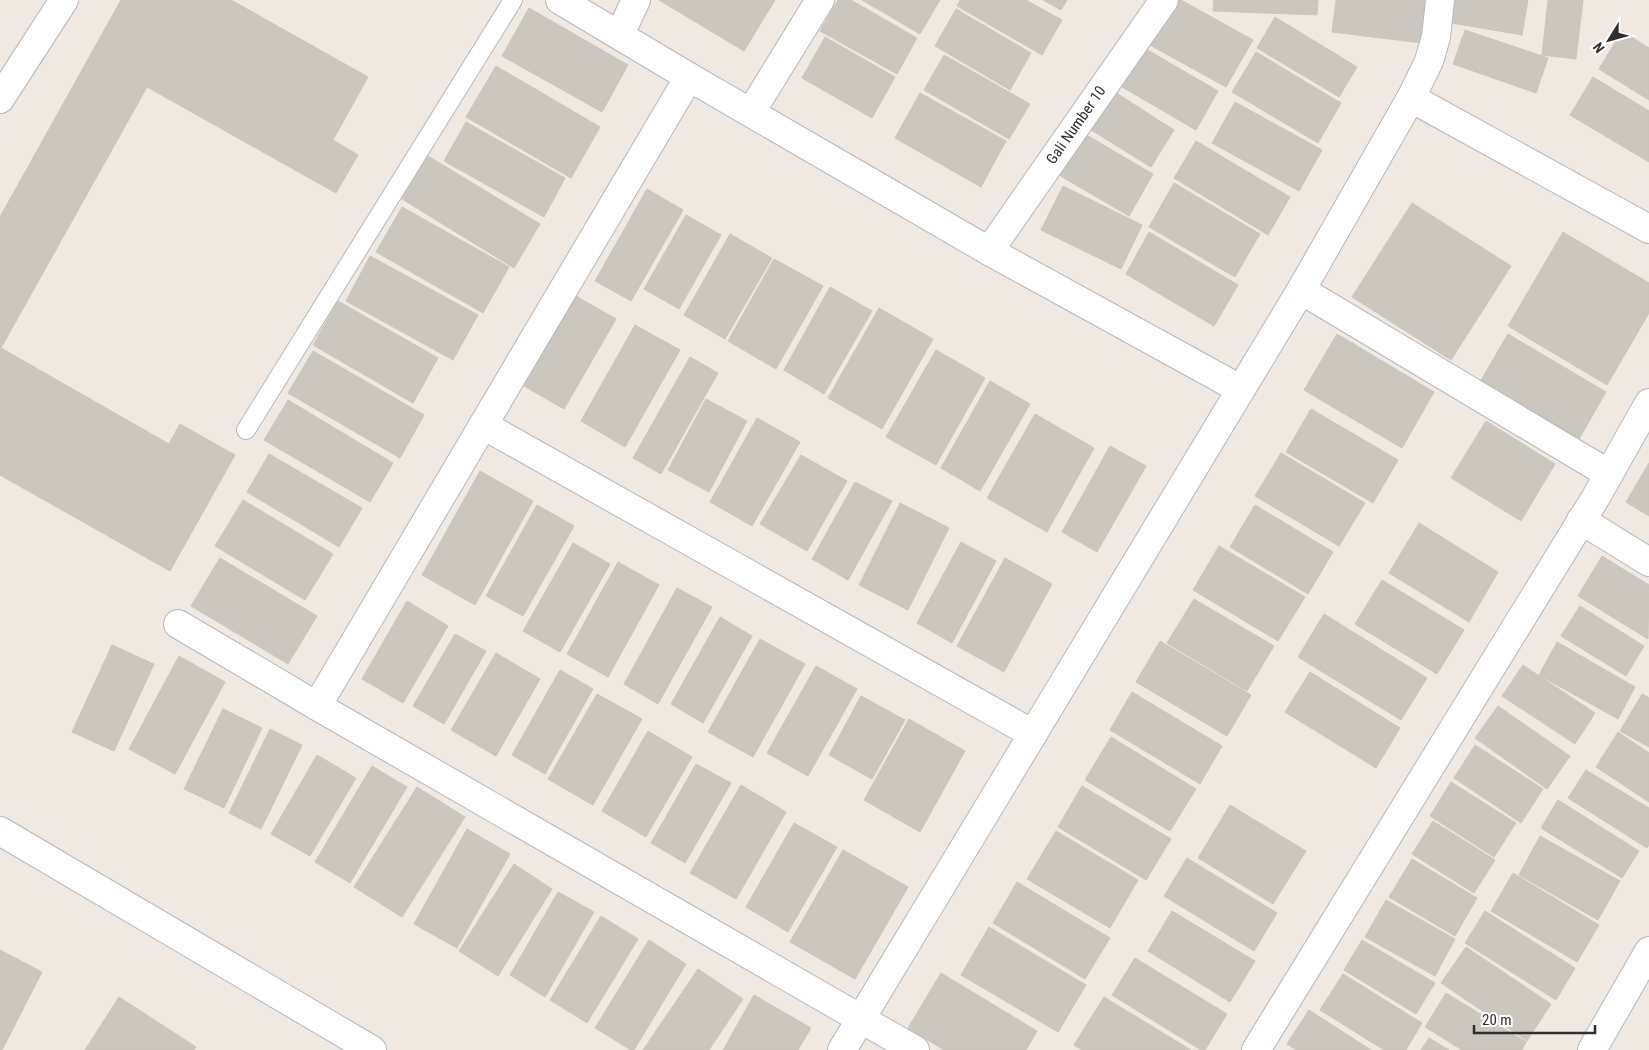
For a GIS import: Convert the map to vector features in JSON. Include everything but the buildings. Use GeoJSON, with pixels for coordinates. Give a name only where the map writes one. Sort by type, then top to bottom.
{"type":"FeatureCollection","features":[{"type":"Feature","properties":{"kind":"street"},"geometry":{"type":"LineString","coordinates":[[0,99],[64,0]]}},
{"type":"Feature","properties":{"kind":"street"},"geometry":{"type":"LineString","coordinates":[[560,0],[989,251],[1240,389]]}},
{"type":"Feature","properties":{"kind":"street"},"geometry":{"type":"LineString","coordinates":[[620,34],[636,0]]}},
{"type":"Feature","properties":{"kind":"street"},"geometry":{"type":"LineString","coordinates":[[751,112],[820,0]]}},
{"type":"Feature","properties":{"kind":"street","name":"Gali Number 10"},"geometry":{"type":"LineString","coordinates":[[989,251],[1164,0]]}},
{"type":"Feature","properties":{"kind":"street"},"geometry":{"type":"LineString","coordinates":[[842,1050],[1301,290],[1411,98],[1429,61],[1436,37],[1440,0]]}},
{"type":"Feature","properties":{"kind":"street"},"geometry":{"type":"LineString","coordinates":[[317,706],[689,77]]}},
{"type":"Feature","properties":{"kind":"street"},"geometry":{"type":"LineString","coordinates":[[1411,98],[1649,229]]}},
{"type":"Feature","properties":{"kind":"street"},"geometry":{"type":"LineString","coordinates":[[1301,290],[1609,474]]}},
{"type":"Feature","properties":{"kind":"street"},"geometry":{"type":"LineString","coordinates":[[1256,1050],[1609,474],[1649,403]]}},
{"type":"Feature","properties":{"kind":"street"},"geometry":{"type":"LineString","coordinates":[[483,425],[1033,734]]}},
{"type":"Feature","properties":{"kind":"street"},"geometry":{"type":"LineString","coordinates":[[1581,520],[1649,562]]}},
{"type":"Feature","properties":{"kind":"street"},"geometry":{"type":"LineString","coordinates":[[178,624],[915,1050]]}},
{"type":"Feature","properties":{"kind":"street"},"geometry":{"type":"LineString","coordinates":[[0,831],[372,1050]]}},
{"type":"Feature","properties":{"kind":"street"},"geometry":{"type":"LineString","coordinates":[[1592,1050],[1649,951]]}},
{"type":"Feature","properties":{"kind":"lane"},"geometry":{"type":"LineString","coordinates":[[246,430],[513,0]]}}]}
